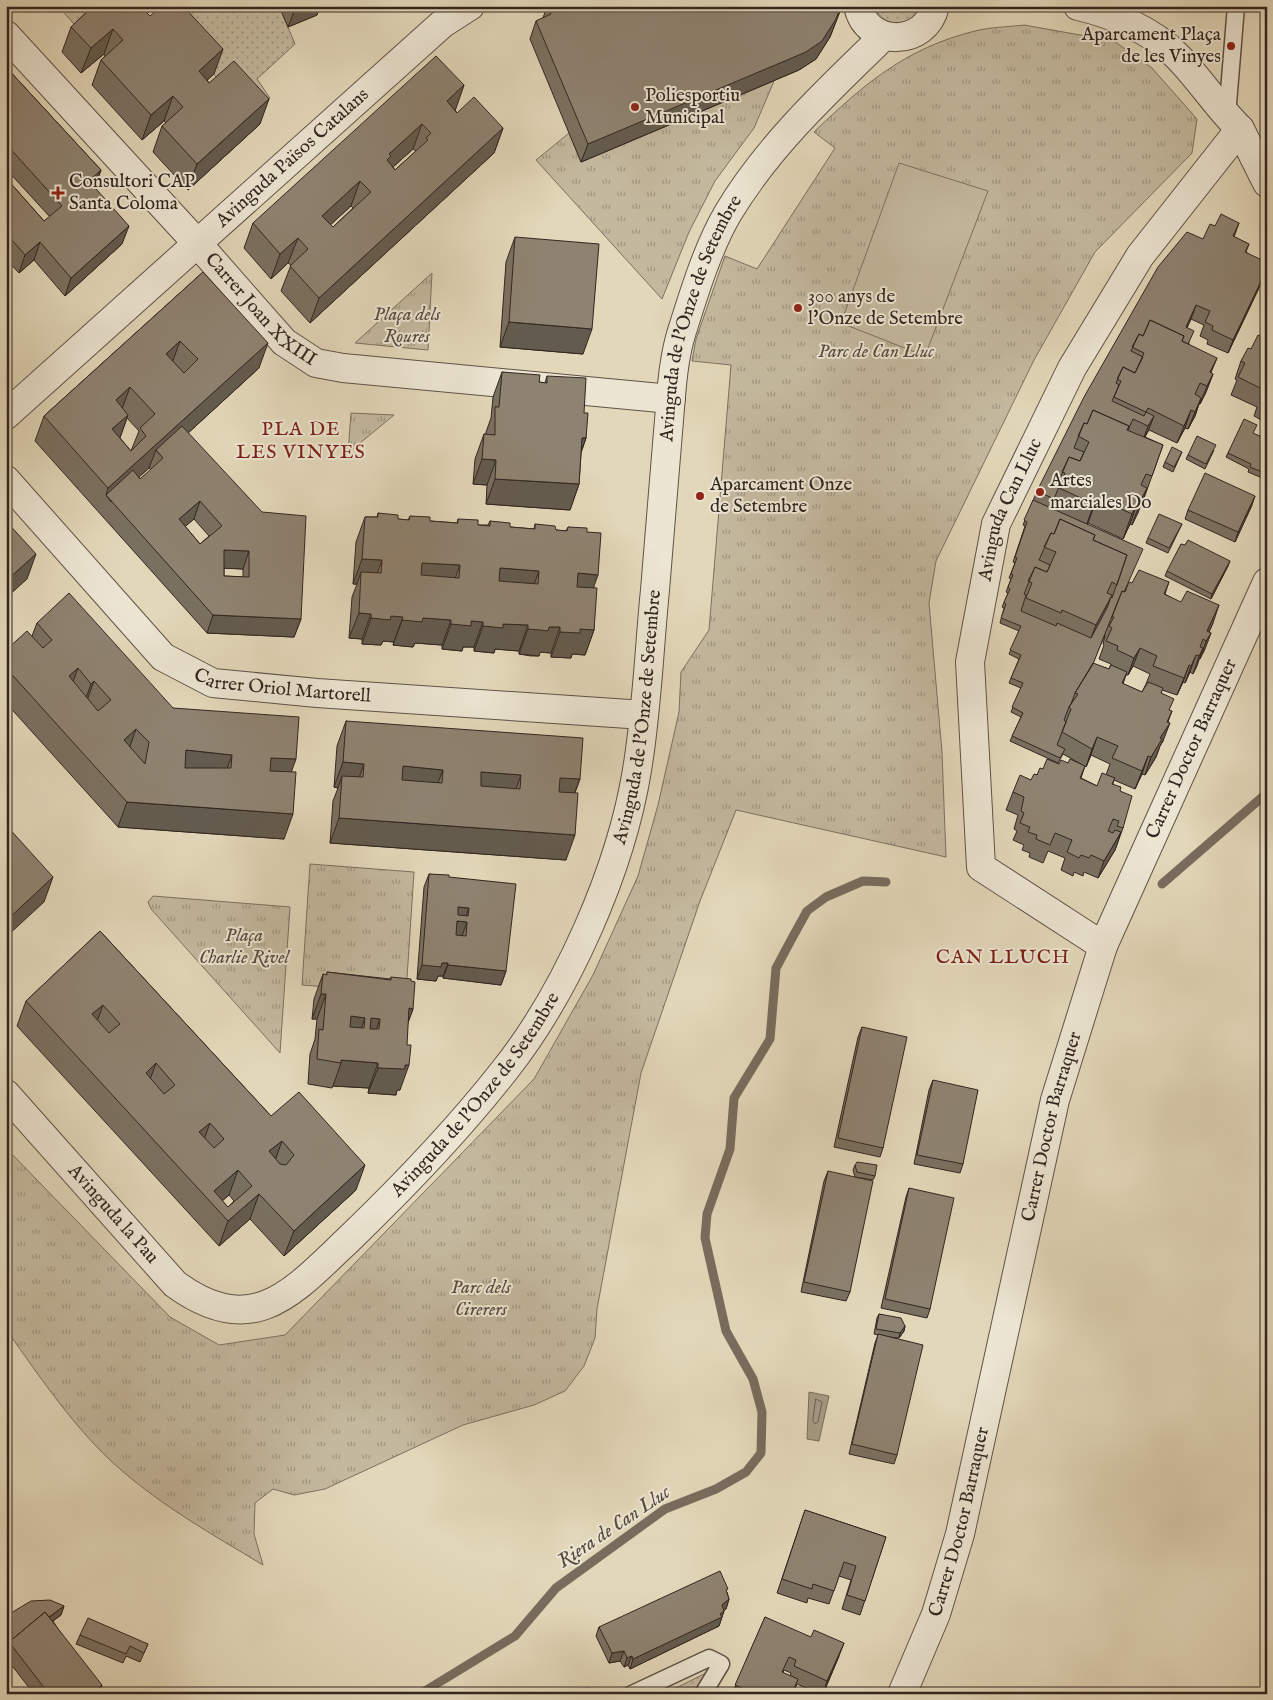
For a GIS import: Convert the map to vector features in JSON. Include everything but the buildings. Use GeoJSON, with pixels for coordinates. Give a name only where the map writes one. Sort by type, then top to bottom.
{"type":"FeatureCollection","features":[{"type":"Feature","properties":{"kind":"street","name":"Avinguda Països Catalans"},"geometry":{"type":"LineString","coordinates":[[6,415],[197,243],[439,15],[470,6]]}},
{"type":"Feature","properties":{"kind":"street"},"geometry":{"type":"LineString","coordinates":[[858,6],[864,20],[872,30],[884,36],[896,38],[909,36],[921,30],[930,20],[935,6]]}},
{"type":"Feature","properties":{"kind":"street"},"geometry":{"type":"LineString","coordinates":[[1078,6],[1097,10],[1140,28],[1176,55],[1234,123],[1267,183]]}},
{"type":"Feature","properties":{"kind":"street","name":"Carrer Joan XXIII"},"geometry":{"type":"LineString","coordinates":[[6,34],[197,243],[284,342],[316,363],[671,399]]}},
{"type":"Feature","properties":{"kind":"street","name":"Avinguda de l'Onze de Setembre"},"geometry":{"type":"LineString","coordinates":[[236,1309],[255,1310],[274,1304],[327,1260],[399,1191],[505,1070],[531,1033],[568,968],[594,911],[620,844],[637,772],[644,715],[671,399],[680,336],[702,272],[726,215],[753,177],[794,126],[884,36]]}},
{"type":"Feature","properties":{"kind":"street","name":"Avinguda Can Lluc"},"geometry":{"type":"LineString","coordinates":[[1104,946],[981,867],[970,662],[996,524],[1072,368],[1140,256],[1234,123]]}},
{"type":"Feature","properties":{"kind":"street","name":"Carrer Oriol Martorell"},"geometry":{"type":"LineString","coordinates":[[6,480],[162,657],[213,684],[327,694],[644,715]]}},
{"type":"Feature","properties":{"kind":"street","name":"Carrer Doctor Barraquer"},"geometry":{"type":"LineString","coordinates":[[902,1694],[936,1614],[960,1534],[1055,1100],[1104,946],[1267,582]]}},
{"type":"Feature","properties":{"kind":"street","name":"Avinguda la Pau"},"geometry":{"type":"LineString","coordinates":[[6,1094],[175,1284],[195,1299],[215,1307],[236,1309]]}},
{"type":"Feature","properties":{"kind":"lane"},"geometry":{"type":"LineString","coordinates":[[1234,123],[1236,6]]}},
{"type":"Feature","properties":{"kind":"lane"},"geometry":{"type":"LineString","coordinates":[[632,1694],[709,1658],[721,1664],[703,1694]]}},
{"type":"Feature","properties":{"kind":"green space"},"geometry":{"type":"Polygon","coordinates":[[[58,6],[111,6],[81,32],[58,6]]]}},
{"type":"Feature","properties":{"kind":"green space"},"geometry":{"type":"Polygon","coordinates":[[[151,6],[279,6],[295,44],[257,79],[270,98],[251,115],[151,6]]]}},
{"type":"Feature","properties":{"kind":"green space"},"geometry":{"type":"Polygon","coordinates":[[[875,6],[921,6],[911,20],[894,23],[881,16],[875,6]]]}},
{"type":"Feature","properties":{"kind":"green space","name":"Parc de Can Lluc"},"geometry":{"type":"Polygon","coordinates":[[[1024,25],[1114,41],[1152,68],[1197,119],[1192,153],[1095,252],[1034,360],[936,561],[929,603],[942,752],[946,857],[736,810],[700,901],[641,1073],[597,1309],[595,1338],[584,1366],[565,1391],[534,1405],[463,1425],[325,1489],[294,1495],[273,1489],[255,1503],[254,1534],[263,1565],[175,1511],[113,1463],[62,1407],[6,1328],[6,1148],[170,1317],[219,1345],[285,1335],[534,1079],[593,975],[638,876],[658,805],[679,712],[681,672],[709,630],[731,365],[692,361],[696,339],[725,256],[757,269],[835,148],[814,132],[869,83],[907,58],[950,38],[981,30],[1024,25]]]}},
{"type":"Feature","properties":{"kind":"green space"},"geometry":{"type":"Polygon","coordinates":[[[774,81],[754,128],[715,181],[689,232],[662,299],[536,160],[569,133],[581,162],[774,81]]]}},
{"type":"Feature","properties":{"kind":"green space"},"geometry":{"type":"Polygon","coordinates":[[[899,163],[988,191],[925,356],[841,323],[899,163]]]}},
{"type":"Feature","properties":{"kind":"green space","name":"Plaça dels Roures"},"geometry":{"type":"Polygon","coordinates":[[[432,273],[428,350],[355,343],[432,273]]]}},
{"type":"Feature","properties":{"kind":"green space"},"geometry":{"type":"Polygon","coordinates":[[[351,413],[394,415],[348,453],[351,413]]]}},
{"type":"Feature","properties":{"kind":"green space"},"geometry":{"type":"Polygon","coordinates":[[[310,864],[414,872],[406,993],[302,985],[310,864]]]}},
{"type":"Feature","properties":{"kind":"green space","name":"Plaça Charlie Rivel"},"geometry":{"type":"Polygon","coordinates":[[[153,896],[290,907],[280,1053],[151,909],[148,902],[153,896]]]}},
{"type":"Feature","properties":{"kind":"green space"},"geometry":{"type":"Polygon","coordinates":[[[708,1672],[695,1694],[664,1694],[708,1672]]]}},
{"type":"Feature","properties":{"kind":"water"},"geometry":{"type":"Polygon","coordinates":[[[809,1392],[829,1396],[819,1441],[807,1439],[809,1392]]]}},
{"type":"Feature","properties":{"kind":"waterway","name":"Riera de Can Lluc"},"geometry":{"type":"LineString","coordinates":[[1162,884],[1267,793]]}},
{"type":"Feature","properties":{"kind":"waterway","name":"Riera de Can Lluc"},"geometry":{"type":"LineString","coordinates":[[420,1694],[515,1636],[556,1588],[665,1509],[716,1489],[746,1472],[761,1453],[762,1412],[753,1379],[726,1331],[705,1238],[707,1214],[730,1149],[734,1098],[770,1039],[776,968],[791,940],[807,911],[826,897],[863,881],[886,882]]}},
{"type":"Feature","properties":{"kind":"place","name":"Aparcament Plaça de les Vinyes"},"geometry":{"type":"Point","coordinates":[1231,46]}},
{"type":"Feature","properties":{"kind":"place","name":"Poliesportiu Municipal"},"geometry":{"type":"Point","coordinates":[635,107]}},
{"type":"Feature","properties":{"kind":"place","name":"Consultori CAP Santa Coloma"},"geometry":{"type":"Point","coordinates":[58,193]}},
{"type":"Feature","properties":{"kind":"place","name":"300 anys de l'Onze de Setembre"},"geometry":{"type":"Point","coordinates":[798,308]}},
{"type":"Feature","properties":{"kind":"place","name":"Artes marciales Do"},"geometry":{"type":"Point","coordinates":[1040,492]}},
{"type":"Feature","properties":{"kind":"place","name":"Aparcament Onze de Setembre"},"geometry":{"type":"Point","coordinates":[700,496]}},
{"type":"Feature","properties":{"kind":"district","name":"PLA DE LES VINYES"},"geometry":{"type":"Point","coordinates":[301,440]}},
{"type":"Feature","properties":{"kind":"district","name":"CAN LLUCH"},"geometry":{"type":"Point","coordinates":[1003,957]}},
{"type":"Feature","properties":{"kind":"park label","name":"Parc dels Cirerers"},"geometry":{"type":"Point","coordinates":[481,1299]}}]}
